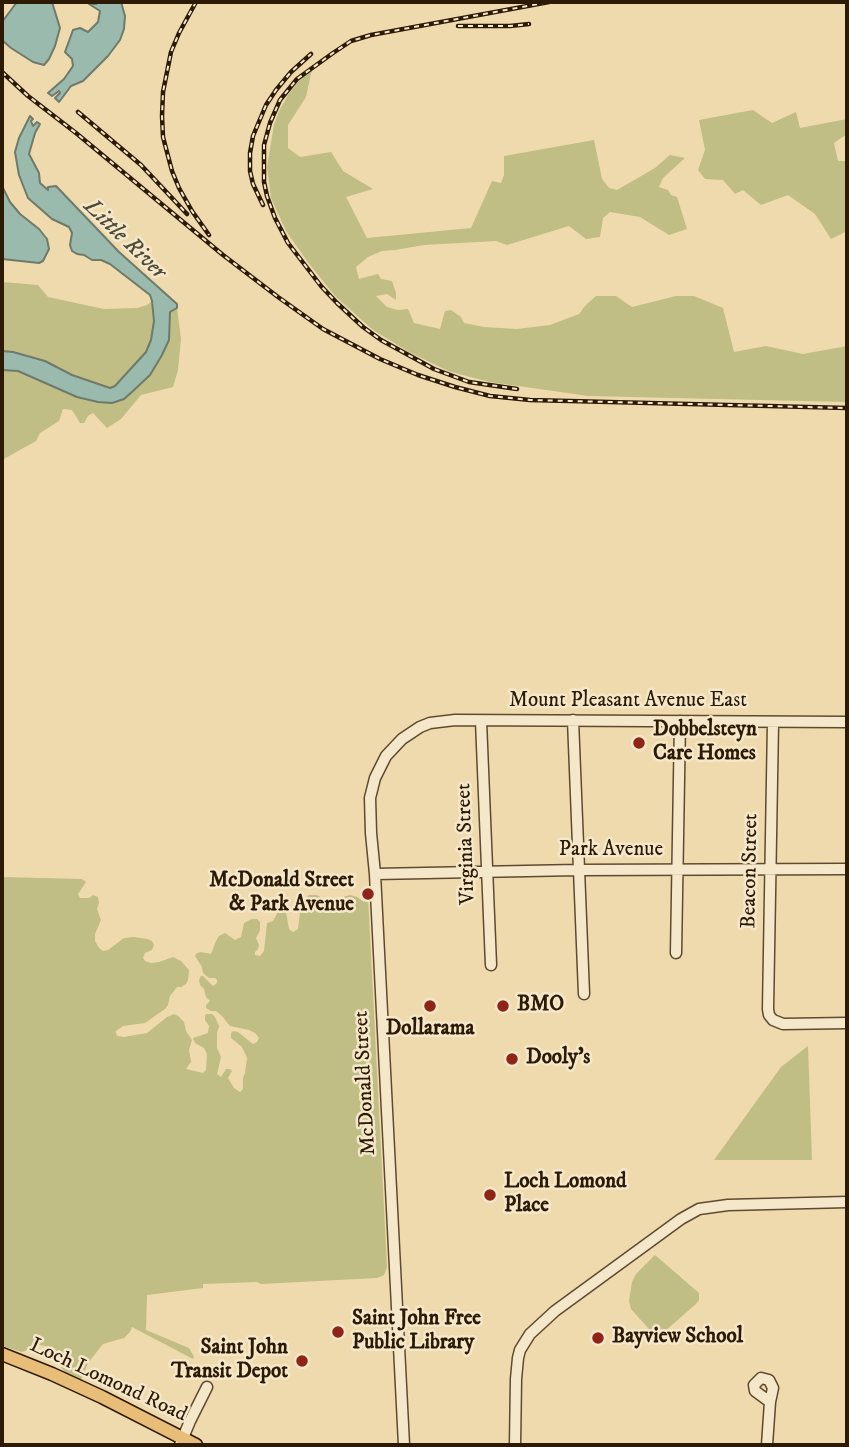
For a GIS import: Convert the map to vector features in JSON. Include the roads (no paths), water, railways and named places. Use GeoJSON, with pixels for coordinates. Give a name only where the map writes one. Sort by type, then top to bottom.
{"type":"FeatureCollection","features":[{"type":"Feature","properties":{"kind":"main road","name":"Loch Lomond Road"},"geometry":{"type":"LineString","coordinates":[[2,1354],[52,1374],[181,1442],[196,1445]]}},
{"type":"Feature","properties":{"kind":"street","name":"Mount Pleasant Avenue East"},"geometry":{"type":"LineString","coordinates":[[411,733],[430,723],[455,720],[847,722]]}},
{"type":"Feature","properties":{"kind":"street"},"geometry":{"type":"LineString","coordinates":[[573,720],[584,994]]}},
{"type":"Feature","properties":{"kind":"street","name":"Virginia Street"},"geometry":{"type":"LineString","coordinates":[[481,721],[491,965]]}},
{"type":"Feature","properties":{"kind":"street"},"geometry":{"type":"LineString","coordinates":[[676,953],[680,721]]}},
{"type":"Feature","properties":{"kind":"street","name":"Beacon Street"},"geometry":{"type":"LineString","coordinates":[[772,722],[769,1015],[783,1024],[847,1023]]}},
{"type":"Feature","properties":{"kind":"street","name":"McDonald Street"},"geometry":{"type":"LineString","coordinates":[[404,1445],[370,798],[379,767],[393,746],[411,733]]}},
{"type":"Feature","properties":{"kind":"street","name":"Park Avenue"},"geometry":{"type":"LineString","coordinates":[[374,874],[847,869]]}},
{"type":"Feature","properties":{"kind":"street"},"geometry":{"type":"LineString","coordinates":[[515,1445],[518,1358],[530,1334],[547,1317],[681,1219],[699,1209],[729,1205],[847,1202]]}},
{"type":"Feature","properties":{"kind":"street"},"geometry":{"type":"LineString","coordinates":[[181,1442],[207,1387]]}},
{"type":"Feature","properties":{"kind":"street"},"geometry":{"type":"LineString","coordinates":[[767,1445],[770,1402]]}},
{"type":"Feature","properties":{"kind":"railway"},"geometry":{"type":"LineString","coordinates":[[196,2],[171,52],[163,92],[163,137],[179,188],[209,235]]}},
{"type":"Feature","properties":{"kind":"railway"},"geometry":{"type":"LineString","coordinates":[[517,389],[469,382],[434,369],[381,340],[337,303],[288,243],[275,218],[264,182],[264,145],[280,100],[297,79],[351,41],[549,2]]}},
{"type":"Feature","properties":{"kind":"railway"},"geometry":{"type":"LineString","coordinates":[[458,26],[529,24]]}},
{"type":"Feature","properties":{"kind":"railway"},"geometry":{"type":"LineString","coordinates":[[263,205],[250,171],[253,136],[266,105],[276,90],[311,54]]}},
{"type":"Feature","properties":{"kind":"railway"},"geometry":{"type":"LineString","coordinates":[[2,72],[223,255],[278,297],[323,329],[380,359],[418,375],[490,396],[530,400],[847,408]]}},
{"type":"Feature","properties":{"kind":"railway"},"geometry":{"type":"LineString","coordinates":[[78,112],[141,165],[187,214]]}},
{"type":"Feature","properties":{"kind":"place","name":"Dobbelsteyn Care Homes"},"geometry":{"type":"Point","coordinates":[639,743]}},
{"type":"Feature","properties":{"kind":"place","name":"McDonald Street & Park Avenue"},"geometry":{"type":"Point","coordinates":[368,894]}},
{"type":"Feature","properties":{"kind":"place","name":"Dollarama"},"geometry":{"type":"Point","coordinates":[430,1006]}},
{"type":"Feature","properties":{"kind":"place","name":"BMO"},"geometry":{"type":"Point","coordinates":[503,1006]}},
{"type":"Feature","properties":{"kind":"place","name":"Dooly's"},"geometry":{"type":"Point","coordinates":[512,1059]}},
{"type":"Feature","properties":{"kind":"place","name":"Loch Lomond Place"},"geometry":{"type":"Point","coordinates":[490,1195]}},
{"type":"Feature","properties":{"kind":"place","name":"Saint John Free Public Library"},"geometry":{"type":"Point","coordinates":[338,1332]}},
{"type":"Feature","properties":{"kind":"place","name":"Bayview School"},"geometry":{"type":"Point","coordinates":[598,1338]}},
{"type":"Feature","properties":{"kind":"place","name":"Saint John Transit Depot"},"geometry":{"type":"Point","coordinates":[302,1361]}},
{"type":"Feature","properties":{"kind":"water label","name":"Little River"},"geometry":{"type":"Point","coordinates":[124,240]}}]}
